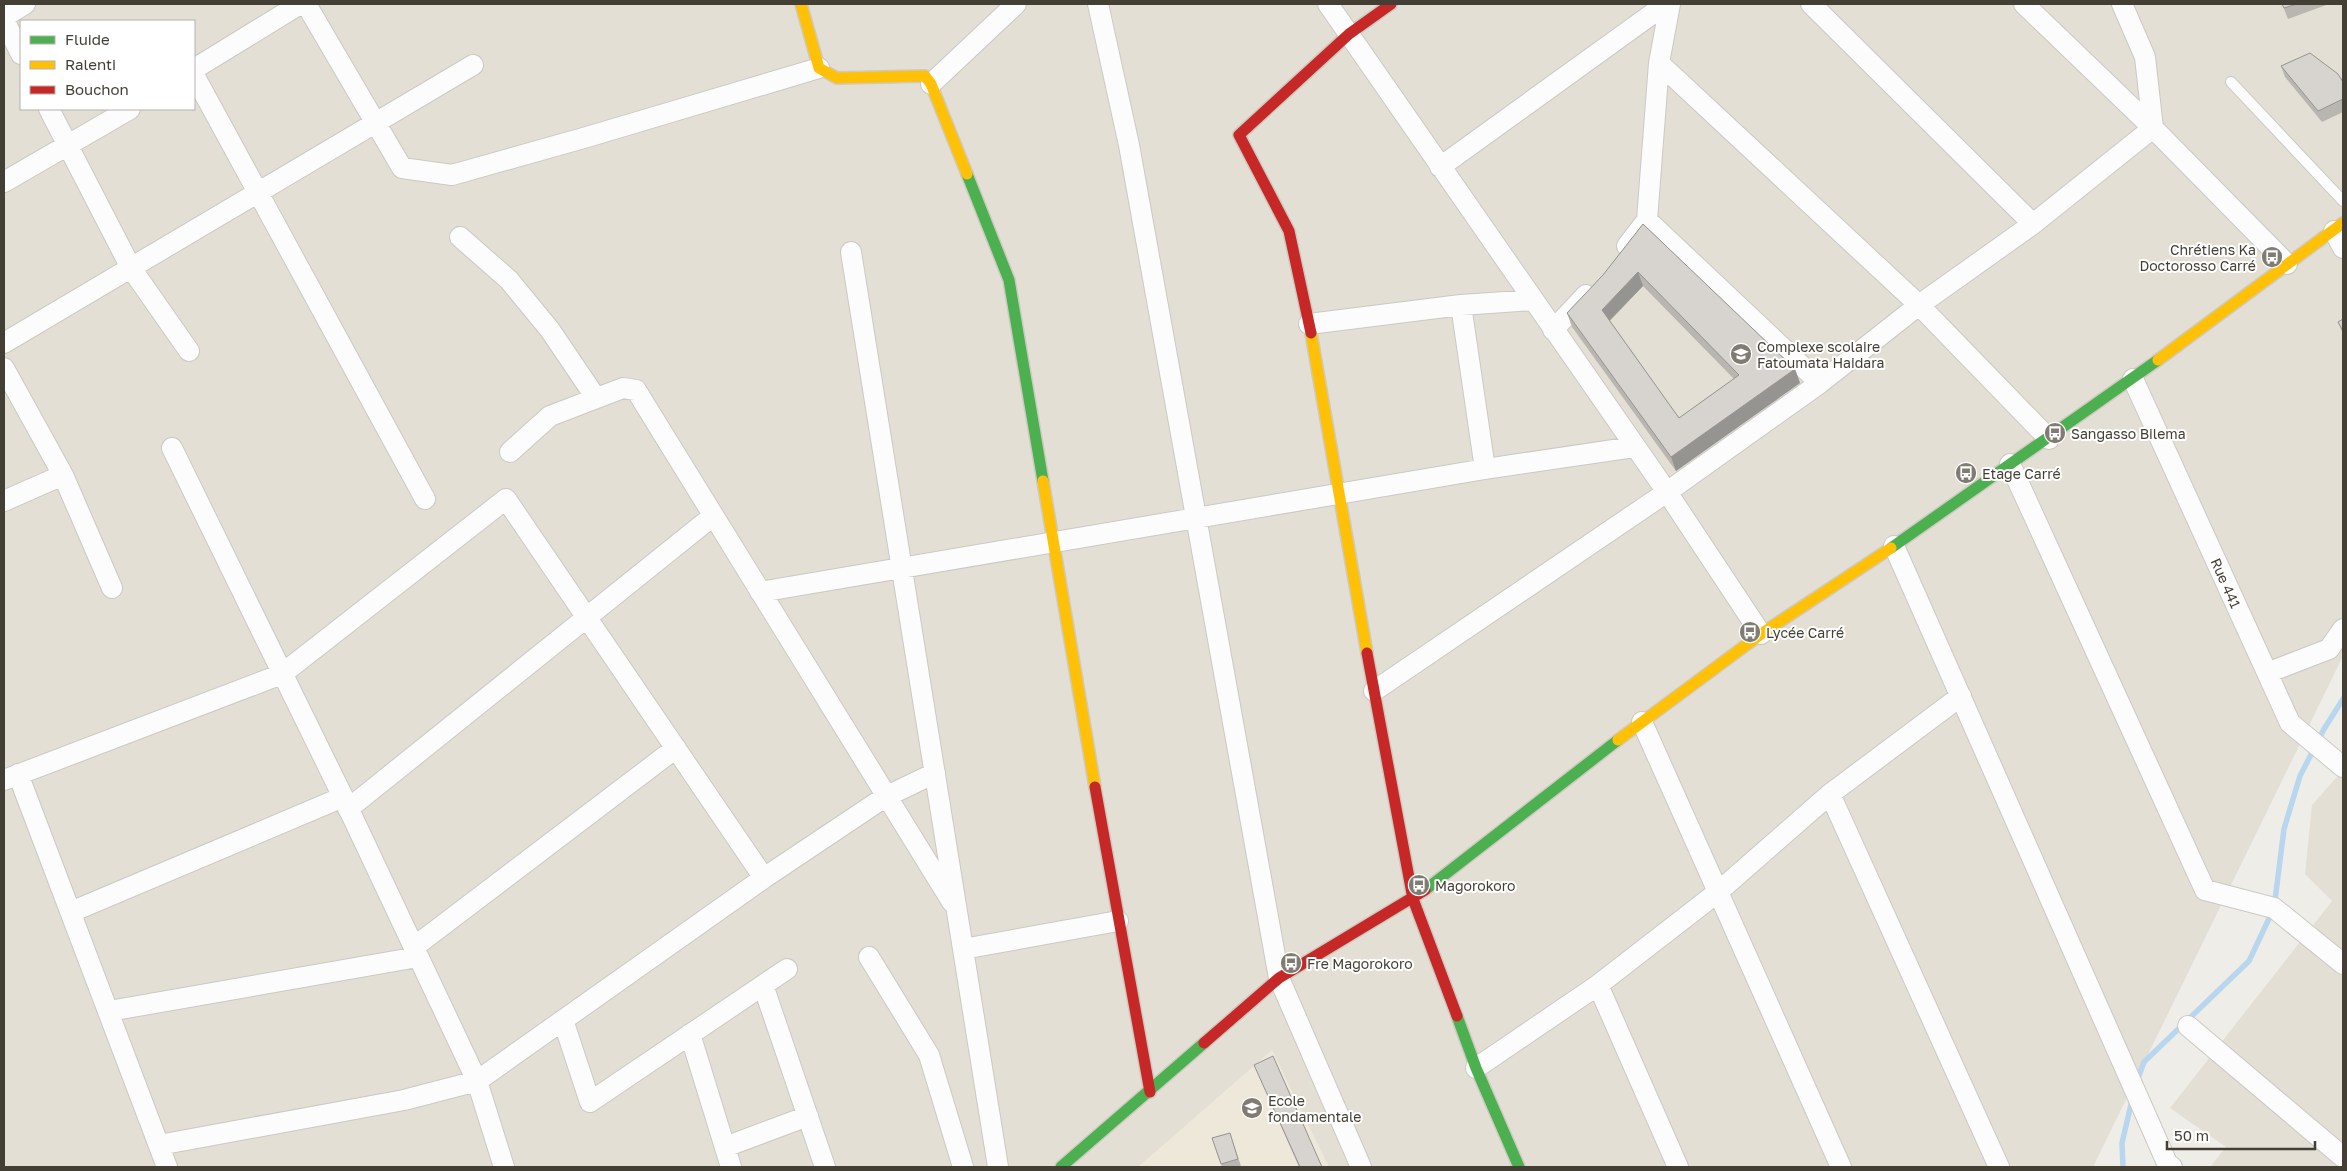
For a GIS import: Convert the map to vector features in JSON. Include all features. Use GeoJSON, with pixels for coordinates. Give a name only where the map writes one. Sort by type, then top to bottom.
{"type":"FeatureCollection","features":[{"type":"Feature","properties":{"kind":"street"},"geometry":{"type":"LineString","coordinates":[[20,52],[4,19],[25,4]]}},
{"type":"Feature","properties":{"kind":"street"},"geometry":{"type":"LineString","coordinates":[[195,69],[300,4]]}},
{"type":"Feature","properties":{"kind":"street"},"geometry":{"type":"LineString","coordinates":[[306,4],[402,168],[452,175],[587,138],[819,68]]}},
{"type":"Feature","properties":{"kind":"street"},"geometry":{"type":"LineString","coordinates":[[801,4],[819,68],[837,78],[925,76],[931,84],[1009,280],[1118,921],[1150,1092]]}},
{"type":"Feature","properties":{"kind":"street"},"geometry":{"type":"LineString","coordinates":[[931,84],[1016,4]]}},
{"type":"Feature","properties":{"kind":"street"},"geometry":{"type":"LineString","coordinates":[[1098,4],[1129,145],[1279,978],[1361,1167]]}},
{"type":"Feature","properties":{"kind":"street"},"geometry":{"type":"LineString","coordinates":[[1328,4],[1667,492],[1761,634]]}},
{"type":"Feature","properties":{"kind":"street"},"geometry":{"type":"LineString","coordinates":[[1391,4],[1349,34],[1239,135],[1289,231],[1309,324],[1413,899],[1476,1068],[1519,1167]]}},
{"type":"Feature","properties":{"kind":"street"},"geometry":{"type":"LineString","coordinates":[[1440,167],[1666,4]]}},
{"type":"Feature","properties":{"kind":"street"},"geometry":{"type":"LineString","coordinates":[[1617,258],[1647,220],[1659,63],[1670,4]]}},
{"type":"Feature","properties":{"kind":"street"},"geometry":{"type":"LineString","coordinates":[[1811,4],[2033,224]]}},
{"type":"Feature","properties":{"kind":"street"},"geometry":{"type":"LineString","coordinates":[[2024,4],[2154,128],[2287,264]]}},
{"type":"Feature","properties":{"kind":"street"},"geometry":{"type":"LineString","coordinates":[[2122,4],[2145,57],[2154,128]]}},
{"type":"Feature","properties":{"kind":"street"},"geometry":{"type":"LineString","coordinates":[[1659,63],[1919,305],[2049,439]]}},
{"type":"Feature","properties":{"kind":"street"},"geometry":{"type":"LineString","coordinates":[[4,343],[473,65]]}},
{"type":"Feature","properties":{"kind":"street"},"geometry":{"type":"LineString","coordinates":[[195,77],[424,499]]}},
{"type":"Feature","properties":{"kind":"street"},"geometry":{"type":"LineString","coordinates":[[51,110],[131,268],[189,351]]}},
{"type":"Feature","properties":{"kind":"street"},"geometry":{"type":"LineString","coordinates":[[4,182],[128,110]]}},
{"type":"Feature","properties":{"kind":"street"},"geometry":{"type":"LineString","coordinates":[[1374,691],[1667,492],[1820,383],[1919,305],[2033,224],[2154,128]]}},
{"type":"Feature","properties":{"kind":"street"},"geometry":{"type":"LineString","coordinates":[[1647,220],[1820,383]]}},
{"type":"Feature","properties":{"kind":"street"},"geometry":{"type":"LineString","coordinates":[[1061,1167],[1150,1092],[1279,978],[1413,899],[1642,722],[1761,634],[1894,546],[2010,464],[2049,439],[2134,379],[2287,264],[2340,234]]}},
{"type":"Feature","properties":{"kind":"street"},"geometry":{"type":"LineString","coordinates":[[460,236],[509,280],[550,330],[596,398]]}},
{"type":"Feature","properties":{"kind":"street"},"geometry":{"type":"LineString","coordinates":[[851,252],[998,1167]]}},
{"type":"Feature","properties":{"kind":"street"},"geometry":{"type":"LineString","coordinates":[[1553,330],[1600,281]]}},
{"type":"Feature","properties":{"kind":"street"},"geometry":{"type":"LineString","coordinates":[[1309,324],[1461,305],[1532,300]]}},
{"type":"Feature","properties":{"kind":"street"},"geometry":{"type":"LineString","coordinates":[[1461,305],[1485,468]]}},
{"type":"Feature","properties":{"kind":"street"},"geometry":{"type":"LineString","coordinates":[[4,368],[63,475],[112,588]]}},
{"type":"Feature","properties":{"kind":"street","name":"Rue 441"},"geometry":{"type":"LineString","coordinates":[[2134,379],[2290,723],[2343,767]]}},
{"type":"Feature","properties":{"kind":"street"},"geometry":{"type":"LineString","coordinates":[[510,452],[550,416],[624,388],[636,390],[957,910]]}},
{"type":"Feature","properties":{"kind":"street"},"geometry":{"type":"LineString","coordinates":[[760,592],[1485,468],[1634,447]]}},
{"type":"Feature","properties":{"kind":"street"},"geometry":{"type":"LineString","coordinates":[[172,448],[346,803],[477,1081],[504,1167]]}},
{"type":"Feature","properties":{"kind":"street"},"geometry":{"type":"LineString","coordinates":[[2010,464],[2205,890],[2274,908],[2343,964]]}},
{"type":"Feature","properties":{"kind":"street"},"geometry":{"type":"LineString","coordinates":[[4,501],[63,475]]}},
{"type":"Feature","properties":{"kind":"street"},"geometry":{"type":"LineString","coordinates":[[167,1167],[71,912],[11,777],[282,674],[506,499],[764,878]]}},
{"type":"Feature","properties":{"kind":"street"},"geometry":{"type":"LineString","coordinates":[[71,912],[346,803],[587,618],[713,516]]}},
{"type":"Feature","properties":{"kind":"street"},"geometry":{"type":"LineString","coordinates":[[1894,546],[2167,1163],[2172,1167]]}},
{"type":"Feature","properties":{"kind":"street"},"geometry":{"type":"LineString","coordinates":[[2267,672],[2329,649],[2343,629]]}},
{"type":"Feature","properties":{"kind":"street"},"geometry":{"type":"LineString","coordinates":[[1476,1068],[1598,985],[1718,892],[1830,794],[1961,696]]}},
{"type":"Feature","properties":{"kind":"street"},"geometry":{"type":"LineString","coordinates":[[1642,722],[1841,1167]]}},
{"type":"Feature","properties":{"kind":"street"},"geometry":{"type":"LineString","coordinates":[[109,1011],[416,952],[676,748]]}},
{"type":"Feature","properties":{"kind":"street"},"geometry":{"type":"LineString","coordinates":[[159,1145],[404,1100],[477,1081],[764,878],[886,797],[935,773]]}},
{"type":"Feature","properties":{"kind":"street"},"geometry":{"type":"LineString","coordinates":[[1830,794],[1999,1167]]}},
{"type":"Feature","properties":{"kind":"street"},"geometry":{"type":"LineString","coordinates":[[963,949],[1118,921]]}},
{"type":"Feature","properties":{"kind":"street"},"geometry":{"type":"LineString","coordinates":[[869,957],[929,1055],[963,1167]]}},
{"type":"Feature","properties":{"kind":"street"},"geometry":{"type":"LineString","coordinates":[[563,1020],[590,1102],[787,969]]}},
{"type":"Feature","properties":{"kind":"street"},"geometry":{"type":"LineString","coordinates":[[763,985],[825,1167]]}},
{"type":"Feature","properties":{"kind":"street"},"geometry":{"type":"LineString","coordinates":[[1598,985],[1678,1167]]}},
{"type":"Feature","properties":{"kind":"street"},"geometry":{"type":"LineString","coordinates":[[2188,1026],[2343,1157]]}},
{"type":"Feature","properties":{"kind":"street"},"geometry":{"type":"LineString","coordinates":[[690,1034],[731,1167]]}},
{"type":"Feature","properties":{"kind":"street"},"geometry":{"type":"LineString","coordinates":[[725,1147],[808,1116]]}},
{"type":"Feature","properties":{"kind":"lane"},"geometry":{"type":"LineString","coordinates":[[2231,82],[2343,201]]}},
{"type":"Feature","properties":{"kind":"shaded area"},"geometry":{"type":"Polygon","coordinates":[[[4,4],[2343,4],[2343,656],[2093,1167],[4,1167],[4,4]]]}},
{"type":"Feature","properties":{"kind":"shaded area"},"geometry":{"type":"Polygon","coordinates":[[[2343,770],[2343,1167],[2210,1167],[2226,1147],[2170,1108],[2332,901],[2305,874],[2312,805],[2343,770]]]}},
{"type":"Feature","properties":{"kind":"shaded area","name":"Ecole fondamentale"},"geometry":{"type":"Polygon","coordinates":[[[1272,1050],[1329,1167],[1138,1167],[1272,1050]]]}},
{"type":"Feature","properties":{"kind":"building"},"geometry":{"type":"Polygon","coordinates":[[[2282,4],[2297,4],[2284,8],[2282,4]]]}},
{"type":"Feature","properties":{"kind":"building"},"geometry":{"type":"Polygon","coordinates":[[[2310,53],[2338,74],[2343,82],[2343,99],[2318,111],[2281,66],[2310,53]]]}},
{"type":"Feature","properties":{"kind":"building","name":"Complexe scolaire Fatoumata Haidara"},"geometry":{"type":"Polygon","coordinates":[[[1643,224],[1795,369],[1671,457],[1567,313],[1603,275],[1643,224]],[[1638,272],[1602,310],[1679,418],[1739,375],[1638,272]]]}},
{"type":"Feature","properties":{"kind":"building"},"geometry":{"type":"Polygon","coordinates":[[[2343,319],[2343,331],[2338,322],[2343,319]]]}},
{"type":"Feature","properties":{"kind":"building"},"geometry":{"type":"Polygon","coordinates":[[[1273,1056],[1322,1167],[1300,1167],[1254,1065],[1273,1056]]]}},
{"type":"Feature","properties":{"kind":"building"},"geometry":{"type":"Polygon","coordinates":[[[1230,1133],[1238,1159],[1221,1164],[1212,1138],[1230,1133]]]}},
{"type":"Feature","properties":{"kind":"waterway"},"geometry":{"type":"LineString","coordinates":[[2137,1081],[2144,1062],[2249,961],[2274,908],[2284,829],[2300,776],[2324,729],[2343,699]]}},
{"type":"Feature","properties":{"kind":"waterway"},"geometry":{"type":"LineString","coordinates":[[2123,1167],[2122,1143],[2132,1100]]}},
{"type":"Feature","properties":{"kind":"traffic: fast"},"geometry":{"type":"LineString","coordinates":[[967,174],[1009,280],[1043,481]]}},
{"type":"Feature","properties":{"kind":"traffic: fast"},"geometry":{"type":"LineString","coordinates":[[1891,548],[2158,360]]}},
{"type":"Feature","properties":{"kind":"traffic: fast"},"geometry":{"type":"LineString","coordinates":[[1425,890],[1618,740]]}},
{"type":"Feature","properties":{"kind":"traffic: fast"},"geometry":{"type":"LineString","coordinates":[[1457,1016],[1476,1068],[1519,1167]]}},
{"type":"Feature","properties":{"kind":"traffic: fast"},"geometry":{"type":"LineString","coordinates":[[1061,1167],[1204,1043]]}},
{"type":"Feature","properties":{"kind":"traffic: slow"},"geometry":{"type":"LineString","coordinates":[[801,4],[819,68],[837,78],[925,76],[931,84],[967,174]]}},
{"type":"Feature","properties":{"kind":"traffic: slow"},"geometry":{"type":"LineString","coordinates":[[2158,360],[2343,223]]}},
{"type":"Feature","properties":{"kind":"traffic: slow"},"geometry":{"type":"LineString","coordinates":[[1311,333],[1367,653]]}},
{"type":"Feature","properties":{"kind":"traffic: slow"},"geometry":{"type":"LineString","coordinates":[[1043,481],[1095,787]]}},
{"type":"Feature","properties":{"kind":"traffic: slow"},"geometry":{"type":"LineString","coordinates":[[1618,740],[1761,634],[1891,548]]}},
{"type":"Feature","properties":{"kind":"traffic: jam"},"geometry":{"type":"LineString","coordinates":[[1311,333],[1289,231],[1239,135],[1349,34],[1391,4]]}},
{"type":"Feature","properties":{"kind":"traffic: jam"},"geometry":{"type":"LineString","coordinates":[[1367,653],[1413,899],[1457,1016]]}},
{"type":"Feature","properties":{"kind":"traffic: jam"},"geometry":{"type":"LineString","coordinates":[[1095,787],[1150,1092]]}},
{"type":"Feature","properties":{"kind":"traffic: jam"},"geometry":{"type":"LineString","coordinates":[[1204,1043],[1279,978],[1425,890]]}},
{"type":"Feature","properties":{"kind":"place","name":"Chrétiens Ka Doctorosso Carré"},"geometry":{"type":"Point","coordinates":[2272,257]}},
{"type":"Feature","properties":{"kind":"place","name":"Complexe scolaire Fatoumata Haidara"},"geometry":{"type":"Point","coordinates":[1741,354]}},
{"type":"Feature","properties":{"kind":"place","name":"Sangasso Bilema"},"geometry":{"type":"Point","coordinates":[2055,433]}},
{"type":"Feature","properties":{"kind":"place","name":"Etage Carré"},"geometry":{"type":"Point","coordinates":[1966,473]}},
{"type":"Feature","properties":{"kind":"place","name":"Lycée Carré"},"geometry":{"type":"Point","coordinates":[1750,632]}},
{"type":"Feature","properties":{"kind":"place","name":"Magorokoro"},"geometry":{"type":"Point","coordinates":[1419,885]}},
{"type":"Feature","properties":{"kind":"place","name":"Fre Magorokoro"},"geometry":{"type":"Point","coordinates":[1291,963]}},
{"type":"Feature","properties":{"kind":"place","name":"Ecole fondamentale"},"geometry":{"type":"Point","coordinates":[1252,1108]}}]}
